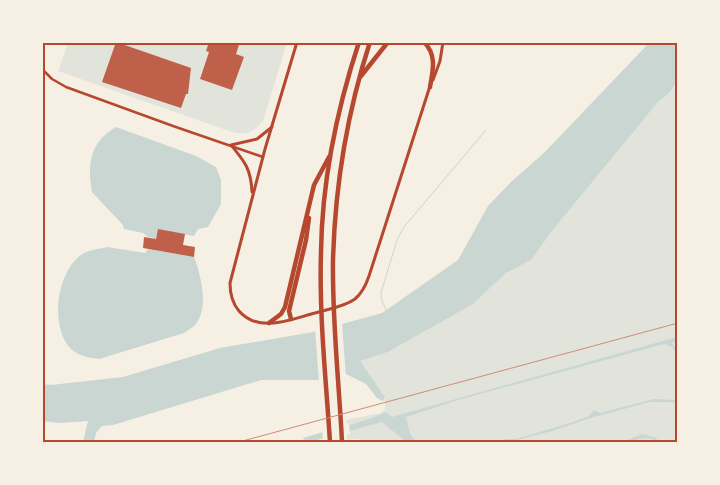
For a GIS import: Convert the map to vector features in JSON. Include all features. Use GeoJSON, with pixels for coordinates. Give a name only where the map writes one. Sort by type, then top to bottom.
{"type":"FeatureCollection","features":[{"type":"Feature","properties":{"kind":"highway"},"geometry":{"type":"LineString","coordinates":[[330,442],[321,288],[323,219],[331,154],[341,105],[359,42]]}},
{"type":"Feature","properties":{"kind":"highway"},"geometry":{"type":"LineString","coordinates":[[342,442],[333,284],[337,191],[346,131],[370,42]]}},
{"type":"Feature","properties":{"kind":"highway"},"geometry":{"type":"LineString","coordinates":[[359,79],[388,42]]}},
{"type":"Feature","properties":{"kind":"highway"},"geometry":{"type":"LineString","coordinates":[[424,42],[430,50],[434,61],[430,87]]}},
{"type":"Feature","properties":{"kind":"highway"},"geometry":{"type":"LineString","coordinates":[[269,323],[281,314],[285,307],[314,185],[331,154]]}},
{"type":"Feature","properties":{"kind":"highway"},"geometry":{"type":"LineString","coordinates":[[291,319],[289,311],[307,234],[310,204]]}},
{"type":"Feature","properties":{"kind":"street"},"geometry":{"type":"LineString","coordinates":[[297,42],[252,197],[230,290],[233,302],[242,314],[255,322],[269,323],[291,319],[347,303],[364,289],[438,66],[443,42]]}},
{"type":"Feature","properties":{"kind":"street"},"geometry":{"type":"LineString","coordinates":[[42,69],[52,79],[66,87],[263,157]]}},
{"type":"Feature","properties":{"kind":"street"},"geometry":{"type":"LineString","coordinates":[[231,145],[257,139],[272,126]]}},
{"type":"Feature","properties":{"kind":"street"},"geometry":{"type":"LineString","coordinates":[[231,145],[248,166],[252,179],[252,197]]}},
{"type":"Feature","properties":{"kind":"shaded area"},"geometry":{"type":"Polygon","coordinates":[[[68,43],[287,43],[263,121],[253,131],[242,133],[232,132],[58,71],[68,43]]]}},
{"type":"Feature","properties":{"kind":"shaded area"},"geometry":{"type":"Polygon","coordinates":[[[649,43],[677,43],[677,81],[670,92],[658,102],[552,231],[531,260],[506,273],[473,304],[388,352],[360,361],[385,397],[383,401],[377,398],[366,384],[346,374],[317,380],[261,380],[113,425],[102,426],[96,433],[94,442],[83,442],[88,421],[58,423],[43,421],[42,384],[51,385],[123,377],[220,348],[313,332],[382,313],[458,260],[488,206],[512,181],[544,153],[649,43]]]}},
{"type":"Feature","properties":{"kind":"shaded area"},"geometry":{"type":"Polygon","coordinates":[[[677,81],[677,442],[372,442],[358,439],[347,440],[346,420],[381,413],[385,409],[385,397],[359,361],[388,352],[473,304],[506,273],[531,260],[552,231],[658,102],[670,92],[677,81]]]}},
{"type":"Feature","properties":{"kind":"shaded area"},"geometry":{"type":"Polygon","coordinates":[[[116,127],[196,156],[216,167],[221,180],[221,204],[208,227],[198,229],[194,236],[158,230],[156,239],[148,237],[143,233],[124,229],[123,225],[92,192],[90,172],[92,155],[96,147],[107,133],[116,127]]]}},
{"type":"Feature","properties":{"kind":"shaded area"},"geometry":{"type":"Polygon","coordinates":[[[107,247],[145,253],[148,249],[194,257],[203,292],[203,302],[199,319],[194,326],[184,333],[99,359],[84,356],[71,349],[64,339],[60,327],[58,314],[61,286],[73,263],[81,255],[107,247]]]}},
{"type":"Feature","properties":{"kind":"shaded area"},"geometry":{"type":"Polygon","coordinates":[[[677,337],[677,341],[672,343],[677,350],[677,355],[672,347],[664,344],[458,400],[406,417],[410,434],[416,442],[406,442],[382,422],[310,442],[305,442],[303,438],[356,423],[386,412],[392,417],[677,337]]]}},
{"type":"Feature","properties":{"kind":"shaded area"},"geometry":{"type":"Polygon","coordinates":[[[654,399],[677,400],[677,402],[650,402],[590,418],[552,431],[509,442],[500,442],[573,422],[589,416],[594,410],[600,413],[654,399]]]}},
{"type":"Feature","properties":{"kind":"shaded area"},"geometry":{"type":"Polygon","coordinates":[[[643,434],[656,438],[659,442],[647,438],[620,442],[626,441],[643,434]]]}},
{"type":"Feature","properties":{"kind":"pier"},"geometry":{"type":"Polygon","coordinates":[[[342,323],[346,377],[319,382],[315,329],[342,323]]]}},
{"type":"Feature","properties":{"kind":"pier"},"geometry":{"type":"Polygon","coordinates":[[[349,423],[350,434],[323,441],[322,429],[349,423]]]}},
{"type":"Feature","properties":{"kind":"building"},"geometry":{"type":"Polygon","coordinates":[[[116,42],[191,68],[188,94],[186,94],[181,108],[102,82],[116,42]]]}},
{"type":"Feature","properties":{"kind":"building"},"geometry":{"type":"Polygon","coordinates":[[[209,42],[240,42],[236,54],[244,57],[232,90],[200,79],[209,52],[206,51],[209,42]]]}},
{"type":"Feature","properties":{"kind":"building"},"geometry":{"type":"Polygon","coordinates":[[[158,229],[185,234],[183,245],[195,247],[194,257],[143,248],[144,237],[156,239],[158,229]]]}},
{"type":"Feature","properties":{"kind":"waterway"},"geometry":{"type":"LineString","coordinates":[[387,311],[382,301],[381,293],[397,240],[404,227],[486,130]]}},
{"type":"Feature","properties":{"kind":"railway"},"geometry":{"type":"LineString","coordinates":[[239,442],[678,323]]}}]}
